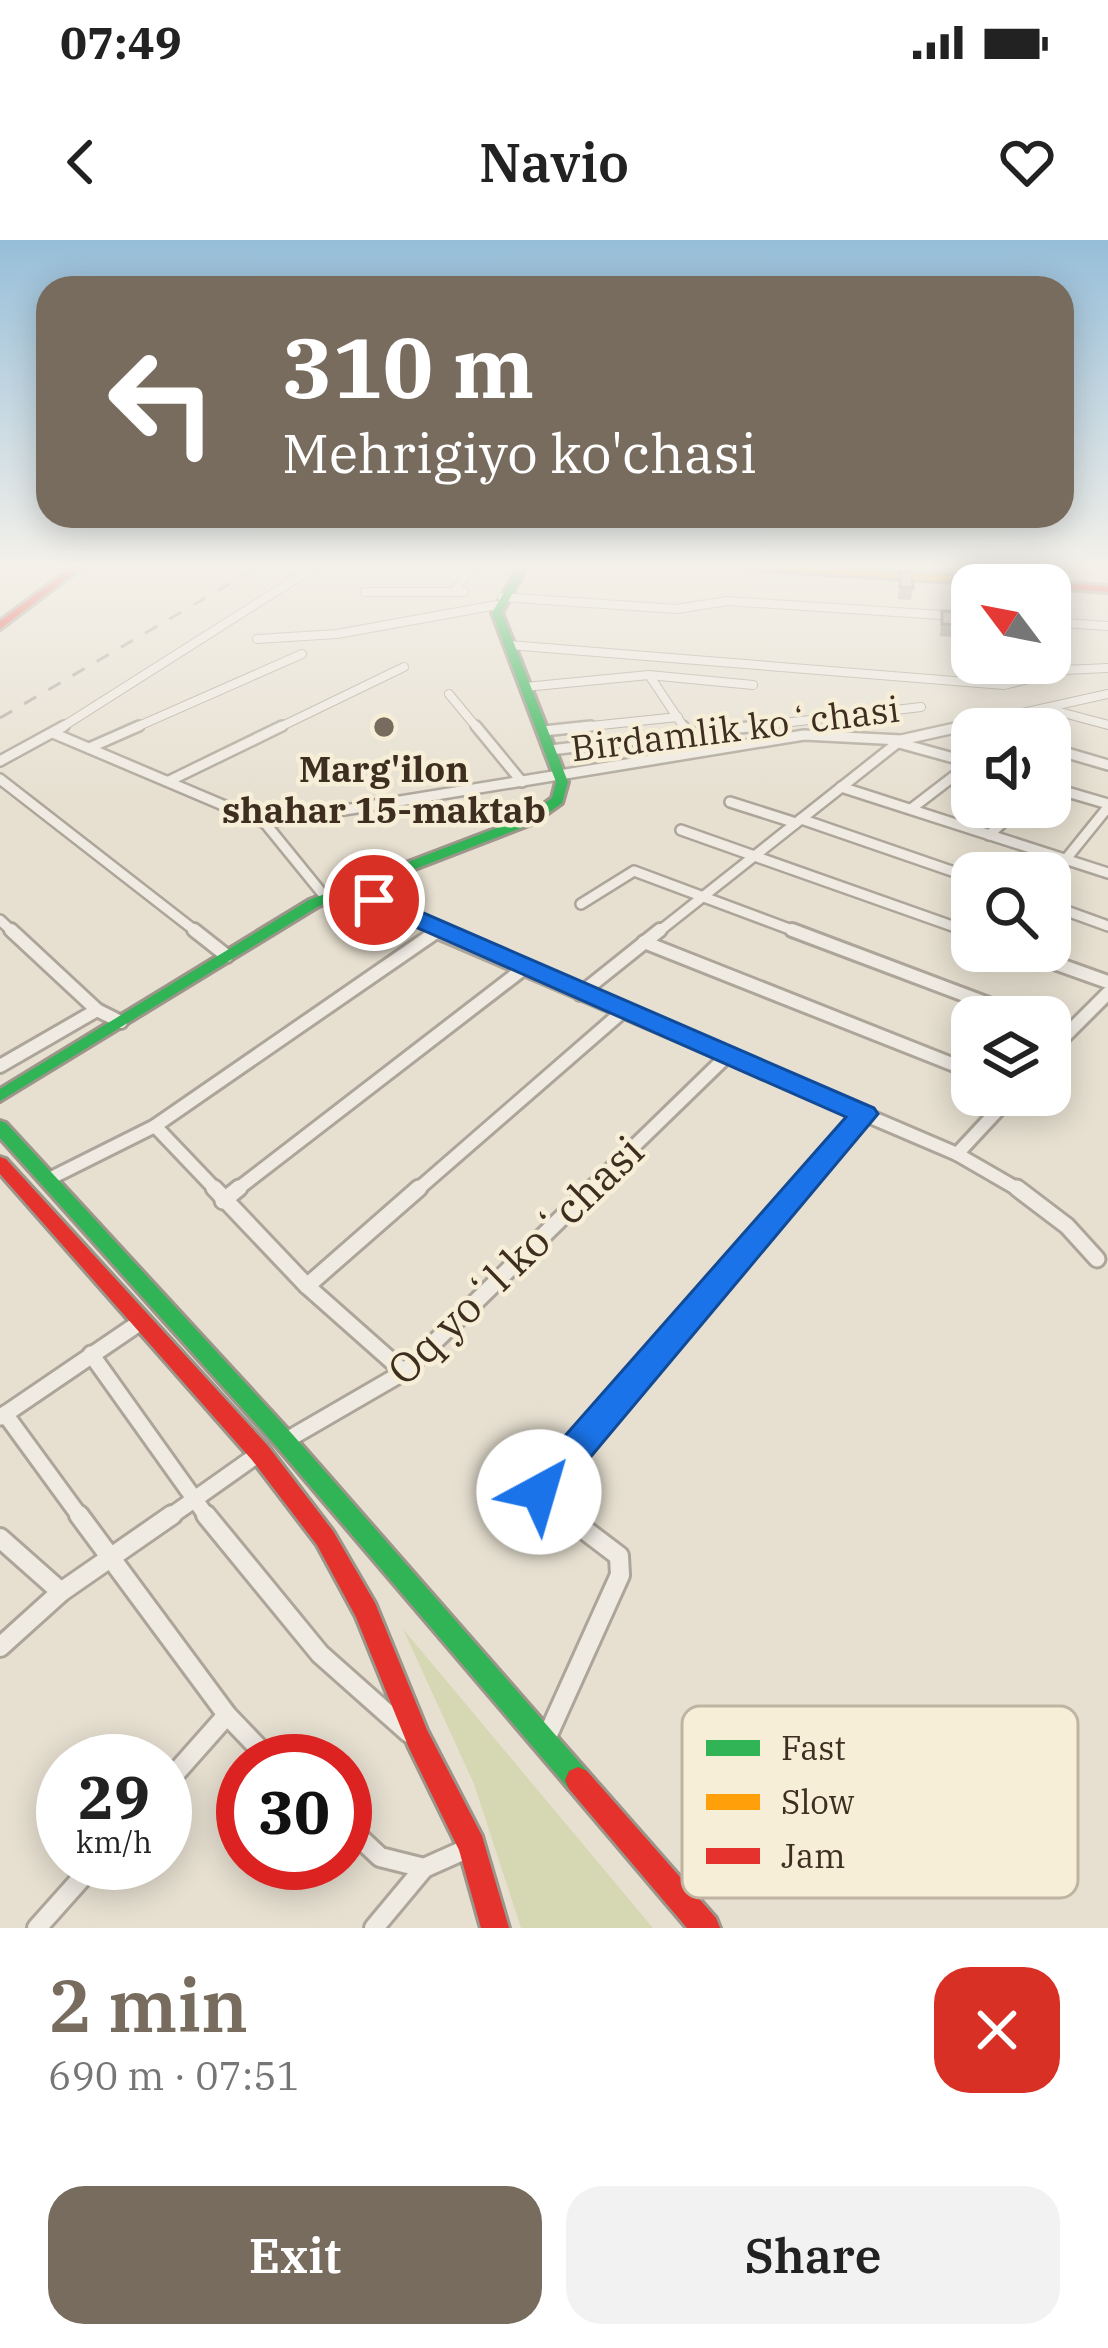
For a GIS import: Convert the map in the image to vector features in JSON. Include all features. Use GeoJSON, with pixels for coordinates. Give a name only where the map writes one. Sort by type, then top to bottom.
{"type":"FeatureCollection","features":[{"type":"Feature","properties":{"kind":"main road"},"geometry":{"type":"LineString","coordinates":[[0,1096],[326,898],[538,816],[558,800],[560,776],[509,646]]}},
{"type":"Feature","properties":{"kind":"main road"},"geometry":{"type":"LineString","coordinates":[[0,1126],[285,1441],[706,1928]]}},
{"type":"Feature","properties":{"kind":"main road"},"geometry":{"type":"LineString","coordinates":[[0,1163],[260,1453],[325,1538],[366,1611],[418,1739],[472,1846],[495,1928]]}},
{"type":"Feature","properties":{"kind":"street"},"geometry":{"type":"LineString","coordinates":[[0,760],[52,734],[192,645]]}},
{"type":"Feature","properties":{"kind":"street"},"geometry":{"type":"LineString","coordinates":[[509,646],[951,681]]}},
{"type":"Feature","properties":{"kind":"street"},"geometry":{"type":"LineString","coordinates":[[89,748],[302,654]]}},
{"type":"Feature","properties":{"kind":"street"},"geometry":{"type":"LineString","coordinates":[[169,781],[404,667]]}},
{"type":"Feature","properties":{"kind":"street"},"geometry":{"type":"LineString","coordinates":[[1071,670],[1108,668]]}},
{"type":"Feature","properties":{"kind":"street"},"geometry":{"type":"LineString","coordinates":[[525,687],[649,675],[753,685]]}},
{"type":"Feature","properties":{"kind":"street"},"geometry":{"type":"LineString","coordinates":[[649,675],[688,734]]}},
{"type":"Feature","properties":{"kind":"street"},"geometry":{"type":"LineString","coordinates":[[449,694],[522,782]]}},
{"type":"Feature","properties":{"kind":"street"},"geometry":{"type":"LineString","coordinates":[[1030,708],[1108,694]]}},
{"type":"Feature","properties":{"kind":"street"},"geometry":{"type":"LineString","coordinates":[[1039,706],[1108,725]]}},
{"type":"Feature","properties":{"kind":"street","name":"Birdamlik koʻchasi"},"geometry":{"type":"LineString","coordinates":[[550,750],[921,707]]}},
{"type":"Feature","properties":{"kind":"street"},"geometry":{"type":"LineString","coordinates":[[542,731],[678,718]]}},
{"type":"Feature","properties":{"kind":"street"},"geometry":{"type":"LineString","coordinates":[[580,994],[899,741],[951,726]]}},
{"type":"Feature","properties":{"kind":"street"},"geometry":{"type":"LineString","coordinates":[[52,734],[265,823],[326,898]]}},
{"type":"Feature","properties":{"kind":"street"},"geometry":{"type":"LineString","coordinates":[[265,823],[804,735],[899,741],[951,757]]}},
{"type":"Feature","properties":{"kind":"street"},"geometry":{"type":"LineString","coordinates":[[1071,754],[1108,765]]}},
{"type":"Feature","properties":{"kind":"street"},"geometry":{"type":"LineString","coordinates":[[911,809],[951,778]]}},
{"type":"Feature","properties":{"kind":"street"},"geometry":{"type":"LineString","coordinates":[[0,779],[227,956]]}},
{"type":"Feature","properties":{"kind":"street"},"geometry":{"type":"LineString","coordinates":[[841,787],[1044,852]]}},
{"type":"Feature","properties":{"kind":"street"},"geometry":{"type":"LineString","coordinates":[[1071,794],[1108,806],[1071,853]]}},
{"type":"Feature","properties":{"kind":"street"},"geometry":{"type":"LineString","coordinates":[[730,802],[951,871]]}},
{"type":"Feature","properties":{"kind":"street"},"geometry":{"type":"LineString","coordinates":[[989,835],[997,828]]}},
{"type":"Feature","properties":{"kind":"street"},"geometry":{"type":"LineString","coordinates":[[681,830],[951,926]]}},
{"type":"Feature","properties":{"kind":"street"},"geometry":{"type":"LineString","coordinates":[[1071,861],[1108,873]]}},
{"type":"Feature","properties":{"kind":"street"},"geometry":{"type":"LineString","coordinates":[[581,904],[627,872],[966,996]]}},
{"type":"Feature","properties":{"kind":"street"},"geometry":{"type":"LineString","coordinates":[[352,888],[436,932],[957,1154],[1010,1181],[1073,1229],[1097,1259]]}},
{"type":"Feature","properties":{"kind":"street"},"geometry":{"type":"LineString","coordinates":[[1071,913],[1108,926]]}},
{"type":"Feature","properties":{"kind":"street"},"geometry":{"type":"LineString","coordinates":[[0,920],[98,1010],[121,1022]]}},
{"type":"Feature","properties":{"kind":"street"},"geometry":{"type":"LineString","coordinates":[[51,1178],[155,1126],[436,932]]}},
{"type":"Feature","properties":{"kind":"street"},"geometry":{"type":"LineString","coordinates":[[644,942],[951,1064]]}},
{"type":"Feature","properties":{"kind":"street"},"geometry":{"type":"LineString","coordinates":[[223,1201],[523,969]]}},
{"type":"Feature","properties":{"kind":"street"},"geometry":{"type":"LineString","coordinates":[[1071,969],[1108,982]]}},
{"type":"Feature","properties":{"kind":"street"},"geometry":{"type":"LineString","coordinates":[[1071,1028],[1108,993]]}},
{"type":"Feature","properties":{"kind":"street"},"geometry":{"type":"LineString","coordinates":[[0,1066],[98,1010]]}},
{"type":"Feature","properties":{"kind":"street"},"geometry":{"type":"LineString","coordinates":[[307,1286],[622,1012]]}},
{"type":"Feature","properties":{"kind":"street","name":"Oq yoʻl koʻchasi"},"geometry":{"type":"LineString","coordinates":[[285,1441],[404,1372],[728,1055]]}},
{"type":"Feature","properties":{"kind":"street"},"geometry":{"type":"LineString","coordinates":[[545,1740],[620,1575],[619,1556],[543,1498],[539,1486],[864,1114]]}},
{"type":"Feature","properties":{"kind":"street"},"geometry":{"type":"LineString","coordinates":[[957,1154],[992,1116]]}},
{"type":"Feature","properties":{"kind":"street"},"geometry":{"type":"LineString","coordinates":[[155,1126],[307,1286],[404,1372]]}},
{"type":"Feature","properties":{"kind":"street"},"geometry":{"type":"LineString","coordinates":[[142,1321],[3,1416],[245,1734]]}},
{"type":"Feature","properties":{"kind":"street"},"geometry":{"type":"LineString","coordinates":[[91,1354],[310,1642],[371,1705],[418,1739]]}},
{"type":"Feature","properties":{"kind":"street"},"geometry":{"type":"LineString","coordinates":[[0,1647],[61,1592],[260,1453]]}},
{"type":"Feature","properties":{"kind":"street"},"geometry":{"type":"LineString","coordinates":[[0,1538],[61,1592]]}},
{"type":"Feature","properties":{"kind":"street"},"geometry":{"type":"LineString","coordinates":[[192,1755],[227,1715]]}},
{"type":"Feature","properties":{"kind":"street"},"geometry":{"type":"LineString","coordinates":[[374,1928],[424,1868],[472,1846]]}},
{"type":"Feature","properties":{"kind":"street"},"geometry":{"type":"LineString","coordinates":[[372,1849],[380,1857],[424,1868]]}},
{"type":"Feature","properties":{"kind":"street"},"geometry":{"type":"LineString","coordinates":[[37,1928],[71,1890]]}},
{"type":"Feature","properties":{"kind":"green space"},"geometry":{"type":"Polygon","coordinates":[[[403,1629],[653,1928],[521,1928],[474,1784],[403,1629]]]}},
{"type":"Feature","properties":{"kind":"railway"},"geometry":{"type":"LineString","coordinates":[[0,718],[125,645]]}},
{"type":"Feature","properties":{"kind":"traffic: fast"},"geometry":{"type":"LineString","coordinates":[[0,1096],[314,903],[530,820],[558,800],[562,782],[509,645]]}},
{"type":"Feature","properties":{"kind":"traffic: fast"},"geometry":{"type":"LineString","coordinates":[[0,1127],[285,1441],[578,1780]]}},
{"type":"Feature","properties":{"kind":"traffic: jam"},"geometry":{"type":"LineString","coordinates":[[0,1163],[260,1453],[325,1538],[366,1611],[418,1739],[472,1846],[495,1928]]}},
{"type":"Feature","properties":{"kind":"traffic: jam"},"geometry":{"type":"LineString","coordinates":[[578,1780],[706,1928]]}},
{"type":"Feature","properties":{"kind":"place","name":"Marg'ilon shahar 15-maktab"},"geometry":{"type":"Point","coordinates":[384,727]}},
{"type":"Feature","properties":{"kind":"route"},"geometry":{"type":"LineString","coordinates":[[374,900],[436,932],[864,1114],[681,1329],[539,1486],[539,1492]]}}]}
